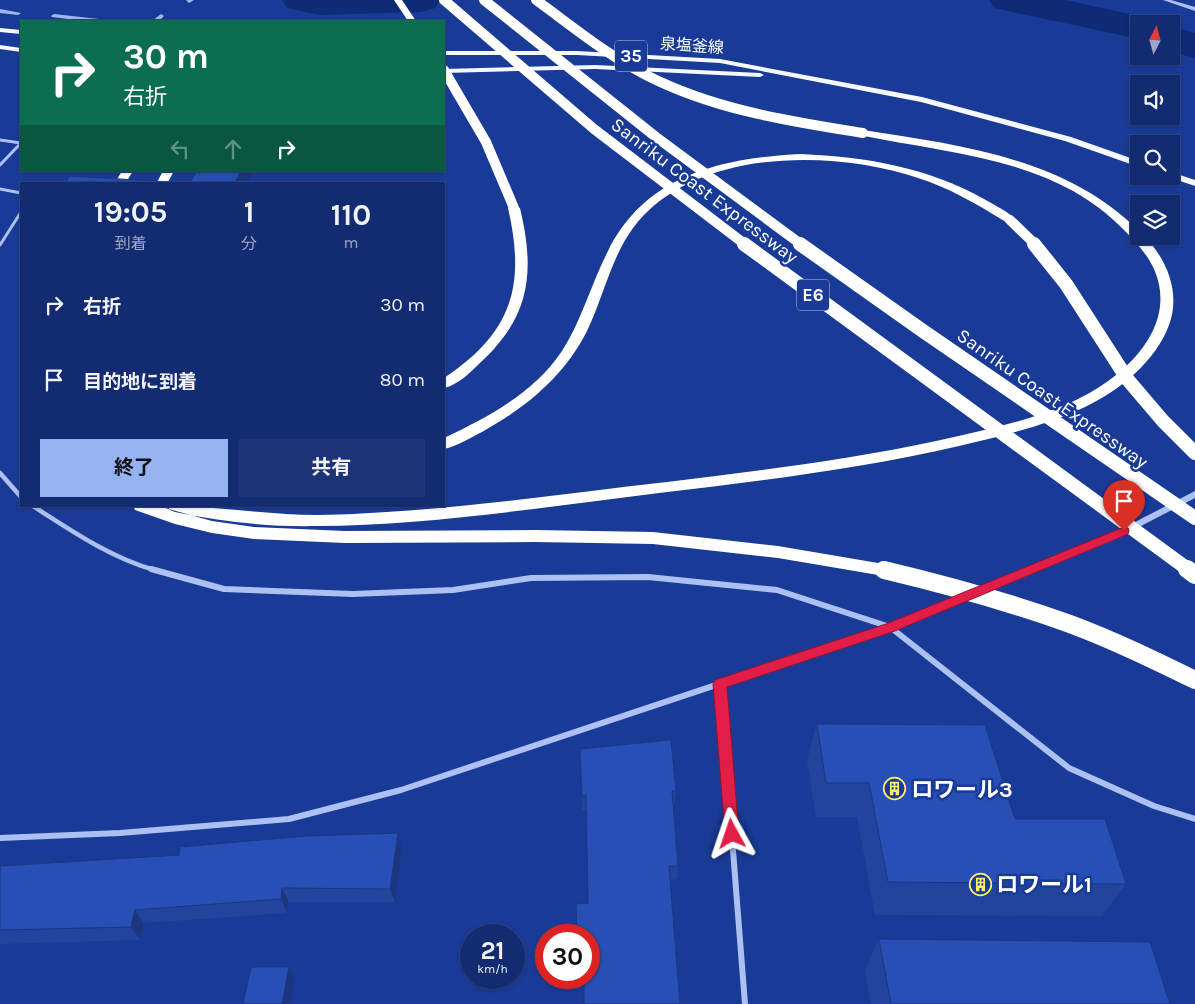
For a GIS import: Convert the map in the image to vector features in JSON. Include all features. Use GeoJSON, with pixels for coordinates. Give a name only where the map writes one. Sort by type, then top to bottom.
{"type":"FeatureCollection","features":[{"type":"Feature","properties":{"kind":"highway"},"geometry":{"type":"LineString","coordinates":[[398,0],[411,20]]}},
{"type":"Feature","properties":{"kind":"highway","name":"Sanriku Coast Expressway"},"geometry":{"type":"LineString","coordinates":[[444,0],[594,129],[711,219],[1195,575]]}},
{"type":"Feature","properties":{"kind":"highway","name":"Sanriku Coast Expressway"},"geometry":{"type":"LineString","coordinates":[[484,0],[625,114],[747,206],[1195,518]]}},
{"type":"Feature","properties":{"kind":"highway"},"geometry":{"type":"LineString","coordinates":[[179,507],[234,517],[284,521],[331,521],[389,517],[523,504],[745,478],[882,458],[1034,422],[1074,406],[1117,380],[1146,354],[1163,327],[1169,302],[1164,276],[1151,252],[1130,226],[1102,203],[1069,184],[1031,168],[986,155],[939,145],[750,113],[674,88],[645,74],[536,0]]}},
{"type":"Feature","properties":{"kind":"highway"},"geometry":{"type":"LineString","coordinates":[[445,72],[486,142],[514,208],[521,236],[522,260],[521,284],[513,310],[499,333],[480,357],[445,383]]}},
{"type":"Feature","properties":{"kind":"highway"},"geometry":{"type":"LineString","coordinates":[[445,444],[483,426],[522,401],[554,373],[577,340],[617,241],[634,218],[653,199],[681,182],[709,171],[742,163],[779,158],[820,157],[866,162],[907,171],[946,184],[981,201],[1010,220],[1038,247],[1066,284],[1128,380],[1162,420],[1195,453]]}},
{"type":"Feature","properties":{"kind":"highway"},"geometry":{"type":"LineString","coordinates":[[143,507],[175,518],[212,527],[254,533],[345,537],[535,536],[653,538],[778,552],[884,570],[972,592],[1052,618],[1143,655],[1195,680]]}},
{"type":"Feature","properties":{"kind":"main road"},"geometry":{"type":"LineString","coordinates":[[0,30],[20,32]]}},
{"type":"Feature","properties":{"kind":"main road"},"geometry":{"type":"LineString","coordinates":[[0,47],[20,50]]}},
{"type":"Feature","properties":{"kind":"main road","name":"泉塩釜線"},"geometry":{"type":"LineString","coordinates":[[445,53],[577,52],[720,61],[817,78],[922,100],[1068,139],[1130,161]]}},
{"type":"Feature","properties":{"kind":"main road","name":"泉塩釜線"},"geometry":{"type":"LineString","coordinates":[[445,70],[595,68],[817,78]]}},
{"type":"Feature","properties":{"kind":"main road"},"geometry":{"type":"LineString","coordinates":[[1180,178],[1195,183]]}},
{"type":"Feature","properties":{"kind":"street"},"geometry":{"type":"LineString","coordinates":[[1166,0],[1195,9]]}},
{"type":"Feature","properties":{"kind":"street"},"geometry":{"type":"LineString","coordinates":[[0,140],[20,143]]}},
{"type":"Feature","properties":{"kind":"street"},"geometry":{"type":"LineString","coordinates":[[0,164],[20,144]]}},
{"type":"Feature","properties":{"kind":"street"},"geometry":{"type":"LineString","coordinates":[[0,189],[20,194]]}},
{"type":"Feature","properties":{"kind":"street"},"geometry":{"type":"LineString","coordinates":[[0,245],[20,214]]}},
{"type":"Feature","properties":{"kind":"street"},"geometry":{"type":"LineString","coordinates":[[0,473],[20,496]]}},
{"type":"Feature","properties":{"kind":"street"},"geometry":{"type":"LineString","coordinates":[[0,838],[120,833],[289,819],[401,790],[890,627],[1109,538],[1195,494]]}},
{"type":"Feature","properties":{"kind":"street"},"geometry":{"type":"LineString","coordinates":[[35,507],[80,536],[143,567],[224,589],[353,594],[453,590],[530,578],[648,577],[777,590],[890,627],[1070,768],[1154,806],[1195,819]]}},
{"type":"Feature","properties":{"kind":"street"},"geometry":{"type":"LineString","coordinates":[[720,684],[745,1004]]}},
{"type":"Feature","properties":{"kind":"building"},"geometry":{"type":"Polygon","coordinates":[[[196,172],[240,172],[235,182],[190,182],[196,172]]]}},
{"type":"Feature","properties":{"kind":"building"},"geometry":{"type":"Polygon","coordinates":[[[70,176],[170,182],[66,182],[70,176]]]}},
{"type":"Feature","properties":{"kind":"building"},"geometry":{"type":"Polygon","coordinates":[[[817,724],[985,725],[1015,819],[1105,819],[1126,884],[888,882],[869,783],[826,783],[817,724]]]}},
{"type":"Feature","properties":{"kind":"building"},"geometry":{"type":"Polygon","coordinates":[[[671,740],[676,791],[672,791],[678,866],[669,866],[680,1004],[584,1004],[584,989],[600,989],[600,924],[577,924],[576,904],[588,903],[586,795],[582,796],[580,749],[671,740]]]}},
{"type":"Feature","properties":{"kind":"building"},"geometry":{"type":"Polygon","coordinates":[[[398,833],[390,889],[282,888],[281,899],[135,910],[131,927],[0,930],[0,866],[179,855],[180,847],[307,836],[398,833]]]}},
{"type":"Feature","properties":{"kind":"building"},"geometry":{"type":"Polygon","coordinates":[[[879,939],[1150,942],[1170,1004],[891,1004],[879,939]]]}},
{"type":"Feature","properties":{"kind":"building"},"geometry":{"type":"Polygon","coordinates":[[[251,967],[289,967],[282,1004],[243,1004],[251,967]]]}},
{"type":"Feature","properties":{"kind":"waterway"},"geometry":{"type":"LineString","coordinates":[[301,0],[319,3],[421,0]]}},
{"type":"Feature","properties":{"kind":"waterway"},"geometry":{"type":"LineString","coordinates":[[1008,0],[1130,25]]}},
{"type":"Feature","properties":{"kind":"waterway"},"geometry":{"type":"LineString","coordinates":[[0,11],[18,13]]}},
{"type":"Feature","properties":{"kind":"waterway"},"geometry":{"type":"LineString","coordinates":[[54,16],[90,20]]}},
{"type":"Feature","properties":{"kind":"waterway"},"geometry":{"type":"LineString","coordinates":[[156,20],[161,16]]}},
{"type":"Feature","properties":{"kind":"waterway"},"geometry":{"type":"LineString","coordinates":[[1180,41],[1195,46]]}},
{"type":"Feature","properties":{"kind":"place","name":"ロワール3"},"geometry":{"type":"Point","coordinates":[895,789]}},
{"type":"Feature","properties":{"kind":"place","name":"ロワール1"},"geometry":{"type":"Point","coordinates":[980,884]}},
{"type":"Feature","properties":{"kind":"route"},"geometry":{"type":"LineString","coordinates":[[732,834],[720,684],[890,627],[1124,531]]}}]}
